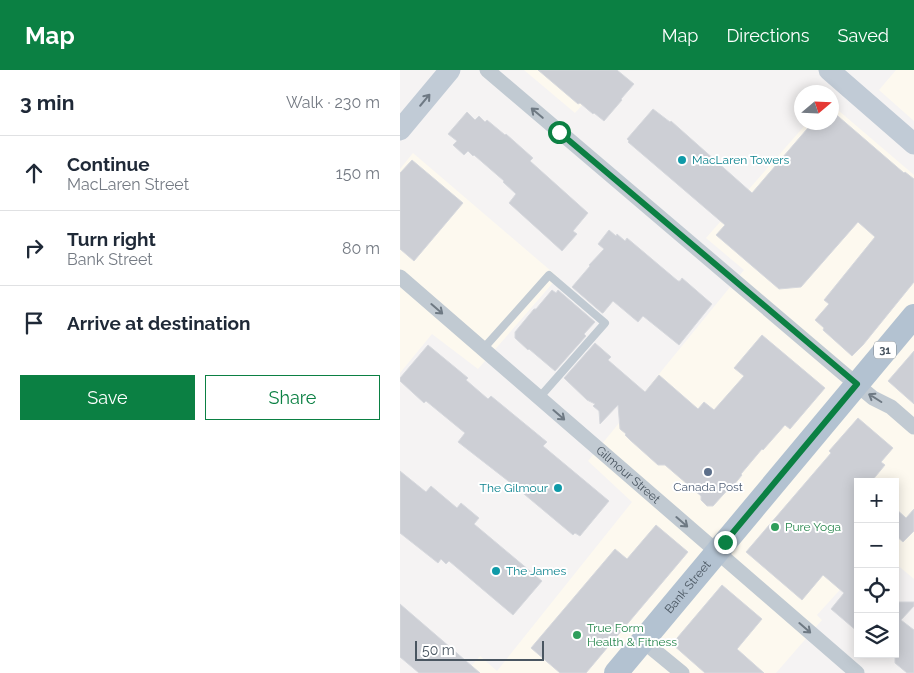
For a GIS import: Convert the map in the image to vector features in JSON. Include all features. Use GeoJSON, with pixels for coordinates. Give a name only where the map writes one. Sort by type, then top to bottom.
{"type":"FeatureCollection","features":[{"type":"Feature","properties":{"kind":"main road"},"geometry":{"type":"LineString","coordinates":[[400,130],[450,70]]}},
{"type":"Feature","properties":{"kind":"main road"},"geometry":{"type":"LineString","coordinates":[[829,70],[914,144]]}},
{"type":"Feature","properties":{"kind":"main road","name":"Bank Street"},"geometry":{"type":"LineString","coordinates":[[616,673],[914,316]]}},
{"type":"Feature","properties":{"kind":"street"},"geometry":{"type":"LineString","coordinates":[[487,70],[873,398],[891,407],[914,427]]}},
{"type":"Feature","properties":{"kind":"street","name":"Gilmour Street"},"geometry":{"type":"LineString","coordinates":[[400,277],[857,673]]}},
{"type":"Feature","properties":{"kind":"street"},"geometry":{"type":"LineString","coordinates":[[643,641],[682,673]]}},
{"type":"Feature","properties":{"kind":"lane"},"geometry":{"type":"LineString","coordinates":[[483,349],[549,275],[605,323],[539,398]]}},
{"type":"Feature","properties":{"kind":"shaded area"},"geometry":{"type":"Polygon","coordinates":[[[524,70],[614,70],[575,113],[524,70]]]}},
{"type":"Feature","properties":{"kind":"shaded area"},"geometry":{"type":"Polygon","coordinates":[[[896,70],[914,70],[914,121],[879,90],[896,70]]]}},
{"type":"Feature","properties":{"kind":"shaded area"},"geometry":{"type":"Polygon","coordinates":[[[839,111],[914,175],[914,579],[899,566],[899,478],[854,478],[854,574],[817,615],[822,620],[776,673],[465,673],[480,656],[497,671],[632,502],[588,461],[744,270],[706,238],[801,130],[839,130],[839,111]]]}},
{"type":"Feature","properties":{"kind":"shaded area"},"geometry":{"type":"Polygon","coordinates":[[[413,153],[558,277],[478,369],[432,334],[400,373],[400,169],[413,153]]]}},
{"type":"Feature","properties":{"kind":"building"},"geometry":{"type":"Polygon","coordinates":[[[538,70],[617,70],[634,84],[604,121],[580,103],[578,104],[538,70]]]}},
{"type":"Feature","properties":{"kind":"building"},"geometry":{"type":"Polygon","coordinates":[[[653,109],[671,121],[752,193],[806,130],[839,130],[839,117],[904,173],[914,179],[914,282],[852,356],[823,330],[824,328],[815,320],[829,304],[824,300],[875,237],[858,222],[801,287],[779,289],[716,235],[725,225],[628,142],[627,139],[653,109]]]}},
{"type":"Feature","properties":{"kind":"building"},"geometry":{"type":"Polygon","coordinates":[[[467,112],[475,120],[479,116],[485,122],[487,120],[506,134],[533,158],[530,161],[588,213],[573,231],[577,234],[562,251],[509,203],[516,194],[504,181],[474,155],[468,151],[464,155],[453,145],[457,141],[448,134],[467,112]]]}},
{"type":"Feature","properties":{"kind":"building"},"geometry":{"type":"Polygon","coordinates":[[[412,160],[463,203],[414,261],[400,249],[400,173],[412,160]]]}},
{"type":"Feature","properties":{"kind":"building"},"geometry":{"type":"Polygon","coordinates":[[[609,230],[625,241],[627,238],[678,281],[682,278],[712,304],[679,345],[643,316],[638,322],[613,301],[602,313],[572,287],[604,249],[598,244],[609,230]]]}},
{"type":"Feature","properties":{"kind":"building"},"geometry":{"type":"Polygon","coordinates":[[[552,290],[556,293],[558,290],[595,322],[584,334],[586,336],[555,371],[515,338],[515,332],[552,290]]]}},
{"type":"Feature","properties":{"kind":"building"},"geometry":{"type":"Polygon","coordinates":[[[762,335],[825,388],[790,429],[785,425],[762,449],[733,486],[713,506],[707,506],[701,500],[701,496],[665,465],[658,465],[625,435],[620,429],[618,405],[600,424],[599,411],[593,406],[595,404],[587,400],[564,378],[595,343],[611,357],[608,360],[645,392],[659,375],[698,409],[704,402],[714,410],[744,376],[734,368],[762,335]]]}},
{"type":"Feature","properties":{"kind":"building"},"geometry":{"type":"Polygon","coordinates":[[[428,345],[468,378],[466,380],[488,399],[491,396],[547,442],[543,446],[609,501],[580,536],[575,533],[573,535],[458,442],[465,433],[426,401],[424,403],[400,381],[400,378],[428,345]]]}},
{"type":"Feature","properties":{"kind":"building"},"geometry":{"type":"Polygon","coordinates":[[[914,351],[914,404],[888,381],[914,351]]]}},
{"type":"Feature","properties":{"kind":"building"},"geometry":{"type":"Polygon","coordinates":[[[858,418],[893,448],[881,462],[885,465],[874,478],[854,478],[854,629],[831,609],[844,593],[823,575],[802,600],[746,552],[831,453],[829,451],[858,418]]]}},
{"type":"Feature","properties":{"kind":"building"},"geometry":{"type":"Polygon","coordinates":[[[400,471],[426,492],[431,486],[457,508],[461,503],[479,518],[474,524],[542,581],[513,615],[449,561],[446,564],[441,559],[438,563],[400,533],[400,471]]]}},
{"type":"Feature","properties":{"kind":"building"},"geometry":{"type":"Polygon","coordinates":[[[914,509],[914,531],[903,542],[899,538],[899,512],[906,518],[914,509]]]}},
{"type":"Feature","properties":{"kind":"building"},"geometry":{"type":"Polygon","coordinates":[[[656,525],[688,552],[586,673],[560,673],[531,648],[615,549],[627,559],[656,525]]]}},
{"type":"Feature","properties":{"kind":"building"},"geometry":{"type":"Polygon","coordinates":[[[722,585],[762,619],[737,649],[764,673],[705,673],[672,644],[722,585]]]}},
{"type":"Feature","properties":{"kind":"building"},"geometry":{"type":"Polygon","coordinates":[[[899,602],[914,602],[914,606],[901,620],[914,630],[914,673],[907,673],[895,663],[895,658],[899,658],[899,602]]]}},
{"type":"Feature","properties":{"kind":"building"},"geometry":{"type":"Polygon","coordinates":[[[400,604],[480,673],[419,673],[400,657],[400,604]]]}},
{"type":"Feature","properties":{"kind":"place","name":"MacLaren Towers"},"geometry":{"type":"Point","coordinates":[682,160]}},
{"type":"Feature","properties":{"kind":"place","name":"Canada Post"},"geometry":{"type":"Point","coordinates":[708,472]}},
{"type":"Feature","properties":{"kind":"place","name":"The Gilmour"},"geometry":{"type":"Point","coordinates":[558,488]}},
{"type":"Feature","properties":{"kind":"place","name":"Pure Yoga"},"geometry":{"type":"Point","coordinates":[775,527]}},
{"type":"Feature","properties":{"kind":"place","name":"The James"},"geometry":{"type":"Point","coordinates":[496,571]}},
{"type":"Feature","properties":{"kind":"place","name":"True Form Health & Fitness"},"geometry":{"type":"Point","coordinates":[577,635]}},
{"type":"Feature","properties":{"kind":"route"},"geometry":{"type":"LineString","coordinates":[[559,132],[857,384],[725,542]]}}]}
